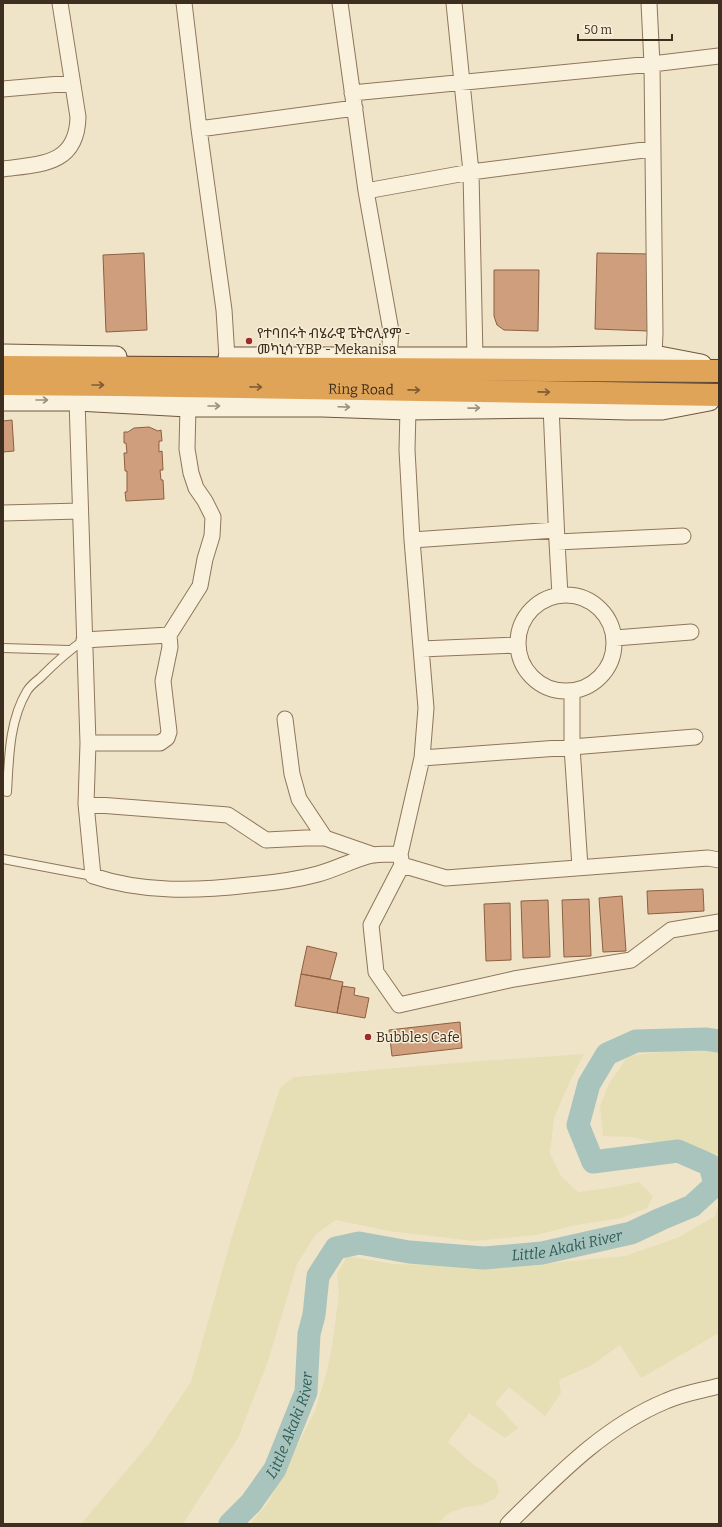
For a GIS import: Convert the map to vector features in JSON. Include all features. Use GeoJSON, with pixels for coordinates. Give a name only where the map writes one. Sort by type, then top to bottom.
{"type":"FeatureCollection","features":[{"type":"Feature","properties":{"kind":"highway","name":"Ring Road"},"geometry":{"type":"LineString","coordinates":[[3,367],[719,370]]}},
{"type":"Feature","properties":{"kind":"highway","name":"Ring Road"},"geometry":{"type":"LineString","coordinates":[[3,384],[719,395]]}},
{"type":"Feature","properties":{"kind":"street"},"geometry":{"type":"LineString","coordinates":[[3,169],[38,165],[53,160],[65,153],[74,143],[78,130],[78,117],[60,3]]}},
{"type":"Feature","properties":{"kind":"street"},"geometry":{"type":"LineString","coordinates":[[184,3],[199,129],[224,310],[227,358]]}},
{"type":"Feature","properties":{"kind":"street"},"geometry":{"type":"LineString","coordinates":[[340,3],[366,191],[391,331],[389,357]]}},
{"type":"Feature","properties":{"kind":"street"},"geometry":{"type":"LineString","coordinates":[[454,3],[471,172],[475,358]]}},
{"type":"Feature","properties":{"kind":"street"},"geometry":{"type":"LineString","coordinates":[[649,3],[652,64],[654,356]]}},
{"type":"Feature","properties":{"kind":"street"},"geometry":{"type":"LineString","coordinates":[[199,129],[462,83],[719,56]]}},
{"type":"Feature","properties":{"kind":"street"},"geometry":{"type":"LineString","coordinates":[[3,89],[72,84]]}},
{"type":"Feature","properties":{"kind":"street"},"geometry":{"type":"LineString","coordinates":[[366,191],[471,172],[652,149]]}},
{"type":"Feature","properties":{"kind":"street"},"geometry":{"type":"LineString","coordinates":[[3,355],[161,358],[475,358],[654,356],[719,370]]}},
{"type":"Feature","properties":{"kind":"street"},"geometry":{"type":"LineString","coordinates":[[3,400],[77,400],[188,406],[322,406],[408,409],[551,407],[628,410],[662,409],[719,398]]}},
{"type":"Feature","properties":{"kind":"street"},"geometry":{"type":"LineString","coordinates":[[77,400],[88,743],[86,804],[93,876],[123,885],[144,888],[191,890],[210,889],[290,880],[319,874],[374,855]]}},
{"type":"Feature","properties":{"kind":"street"},"geometry":{"type":"LineString","coordinates":[[88,743],[160,743],[167,738],[170,732],[164,681],[170,647],[169,635],[200,586],[205,559],[212,536],[213,517],[196,488],[191,473],[187,449],[188,406]]}},
{"type":"Feature","properties":{"kind":"street"},"geometry":{"type":"LineString","coordinates":[[551,407],[556,536],[560,594]]}},
{"type":"Feature","properties":{"kind":"street"},"geometry":{"type":"LineString","coordinates":[[408,409],[407,450],[412,540],[426,708],[422,758],[401,859],[372,925],[376,972],[400,1005],[514,979],[631,960],[671,930],[719,922]]}},
{"type":"Feature","properties":{"kind":"street"},"geometry":{"type":"LineString","coordinates":[[3,513],[80,511]]}},
{"type":"Feature","properties":{"kind":"street"},"geometry":{"type":"LineString","coordinates":[[412,540],[556,536],[683,536]]}},
{"type":"Feature","properties":{"kind":"street"},"geometry":{"type":"LineString","coordinates":[[560,594],[578,596],[592,602],[603,612],[611,625],[615,638],[613,654],[608,668],[598,680],[586,688],[572,692],[556,691],[541,685],[535,680],[529,674],[521,661],[518,645],[519,630],[526,616],[536,605],[560,594]]}},
{"type":"Feature","properties":{"kind":"street"},"geometry":{"type":"LineString","coordinates":[[615,638],[691,632]]}},
{"type":"Feature","properties":{"kind":"street"},"geometry":{"type":"LineString","coordinates":[[84,640],[169,635]]}},
{"type":"Feature","properties":{"kind":"street"},"geometry":{"type":"LineString","coordinates":[[421,649],[518,645]]}},
{"type":"Feature","properties":{"kind":"street"},"geometry":{"type":"LineString","coordinates":[[572,692],[572,748],[580,868]]}},
{"type":"Feature","properties":{"kind":"street"},"geometry":{"type":"LineString","coordinates":[[285,719],[292,774],[300,800],[325,838]]}},
{"type":"Feature","properties":{"kind":"street"},"geometry":{"type":"LineString","coordinates":[[422,758],[572,748],[695,737]]}},
{"type":"Feature","properties":{"kind":"street"},"geometry":{"type":"LineString","coordinates":[[86,804],[228,815],[266,840],[325,838],[374,855],[401,859],[446,878],[708,858],[719,860]]}},
{"type":"Feature","properties":{"kind":"street"},"geometry":{"type":"LineString","coordinates":[[508,1524],[561,1471],[606,1434],[638,1414],[666,1401],[696,1390],[718,1389]]}},
{"type":"Feature","properties":{"kind":"lane"},"geometry":{"type":"LineString","coordinates":[[6,792],[11,737],[21,703],[27,689],[70,650],[84,640]]}},
{"type":"Feature","properties":{"kind":"lane"},"geometry":{"type":"LineString","coordinates":[[3,648],[70,650]]}},
{"type":"Feature","properties":{"kind":"lane"},"geometry":{"type":"LineString","coordinates":[[3,859],[93,876]]}},
{"type":"Feature","properties":{"kind":"shaded area"},"geometry":{"type":"Polygon","coordinates":[[[698,1048],[719,1050],[719,1156],[718,1154],[630,1137],[603,1136],[600,1106],[609,1084],[628,1056],[698,1048]]]}},
{"type":"Feature","properties":{"kind":"shaded area"},"geometry":{"type":"Polygon","coordinates":[[[584,1054],[570,1081],[554,1118],[550,1153],[561,1176],[578,1192],[639,1182],[653,1196],[647,1208],[621,1218],[571,1226],[537,1235],[474,1241],[389,1231],[336,1220],[316,1234],[297,1264],[268,1361],[238,1438],[183,1524],[81,1524],[149,1444],[191,1382],[232,1236],[280,1088],[294,1077],[467,1062],[584,1054]]]}},
{"type":"Feature","properties":{"kind":"shaded area"},"geometry":{"type":"Polygon","coordinates":[[[719,1205],[719,1333],[641,1378],[620,1345],[592,1365],[559,1380],[561,1393],[545,1416],[509,1387],[495,1403],[518,1428],[505,1438],[469,1413],[448,1442],[471,1463],[496,1480],[499,1492],[495,1499],[481,1505],[465,1507],[449,1513],[437,1524],[250,1524],[268,1503],[315,1411],[327,1371],[332,1347],[339,1294],[337,1274],[347,1256],[393,1264],[520,1266],[625,1256],[677,1238],[714,1217],[719,1205]]]}},
{"type":"Feature","properties":{"kind":"building"},"geometry":{"type":"Polygon","coordinates":[[[144,253],[147,330],[106,332],[103,255],[144,253]]]}},
{"type":"Feature","properties":{"kind":"building"},"geometry":{"type":"Polygon","coordinates":[[[597,253],[650,254],[648,331],[595,329],[597,253]]]}},
{"type":"Feature","properties":{"kind":"building"},"geometry":{"type":"Polygon","coordinates":[[[494,270],[539,270],[538,331],[504,330],[497,325],[494,316],[494,270]]]}},
{"type":"Feature","properties":{"kind":"building"},"geometry":{"type":"Polygon","coordinates":[[[12,420],[14,451],[3,452],[3,421],[12,420]]]}},
{"type":"Feature","properties":{"kind":"building"},"geometry":{"type":"Polygon","coordinates":[[[149,427],[158,431],[161,430],[162,441],[159,441],[159,452],[162,451],[163,470],[160,470],[161,480],[163,480],[164,499],[126,501],[125,492],[127,492],[127,471],[125,471],[124,453],[127,453],[126,443],[124,443],[124,432],[128,432],[134,428],[149,427]]]}},
{"type":"Feature","properties":{"kind":"building"},"geometry":{"type":"Polygon","coordinates":[[[703,889],[704,911],[648,914],[647,891],[703,889]]]}},
{"type":"Feature","properties":{"kind":"building"},"geometry":{"type":"Polygon","coordinates":[[[622,896],[626,951],[603,952],[599,898],[622,896]]]}},
{"type":"Feature","properties":{"kind":"building"},"geometry":{"type":"Polygon","coordinates":[[[589,899],[591,956],[564,957],[562,900],[589,899]]]}},
{"type":"Feature","properties":{"kind":"building"},"geometry":{"type":"Polygon","coordinates":[[[548,900],[550,957],[523,958],[521,901],[548,900]]]}},
{"type":"Feature","properties":{"kind":"building"},"geometry":{"type":"Polygon","coordinates":[[[510,903],[511,960],[486,961],[484,904],[510,903]]]}},
{"type":"Feature","properties":{"kind":"building"},"geometry":{"type":"Polygon","coordinates":[[[307,946],[337,953],[330,979],[301,974],[307,946]]]}},
{"type":"Feature","properties":{"kind":"building"},"geometry":{"type":"Polygon","coordinates":[[[301,974],[343,982],[337,1013],[295,1006],[301,974]]]}},
{"type":"Feature","properties":{"kind":"building"},"geometry":{"type":"Polygon","coordinates":[[[342,986],[355,988],[354,995],[369,998],[365,1018],[337,1013],[342,986]]]}},
{"type":"Feature","properties":{"kind":"building"},"geometry":{"type":"Polygon","coordinates":[[[460,1022],[462,1048],[392,1056],[389,1030],[460,1022]]]}},
{"type":"Feature","properties":{"kind":"waterway","name":"Little Akaki River"},"geometry":{"type":"LineString","coordinates":[[230,1524],[251,1503],[275,1469],[306,1392],[309,1334],[314,1315],[318,1276],[336,1248],[359,1243],[409,1252],[484,1258],[542,1253],[631,1233],[692,1206],[715,1185],[710,1165],[678,1151],[593,1162],[578,1125],[589,1084],[607,1054],[636,1041],[705,1039],[719,1041]]}},
{"type":"Feature","properties":{"kind":"place","name":"የተባበሩት ብሄራዊ ፔትሮሊየም - መካኒሳ YBP - Mekanisa"},"geometry":{"type":"Point","coordinates":[249,341]}},
{"type":"Feature","properties":{"kind":"place","name":"Bubbles Cafe"},"geometry":{"type":"Point","coordinates":[368,1037]}}]}
